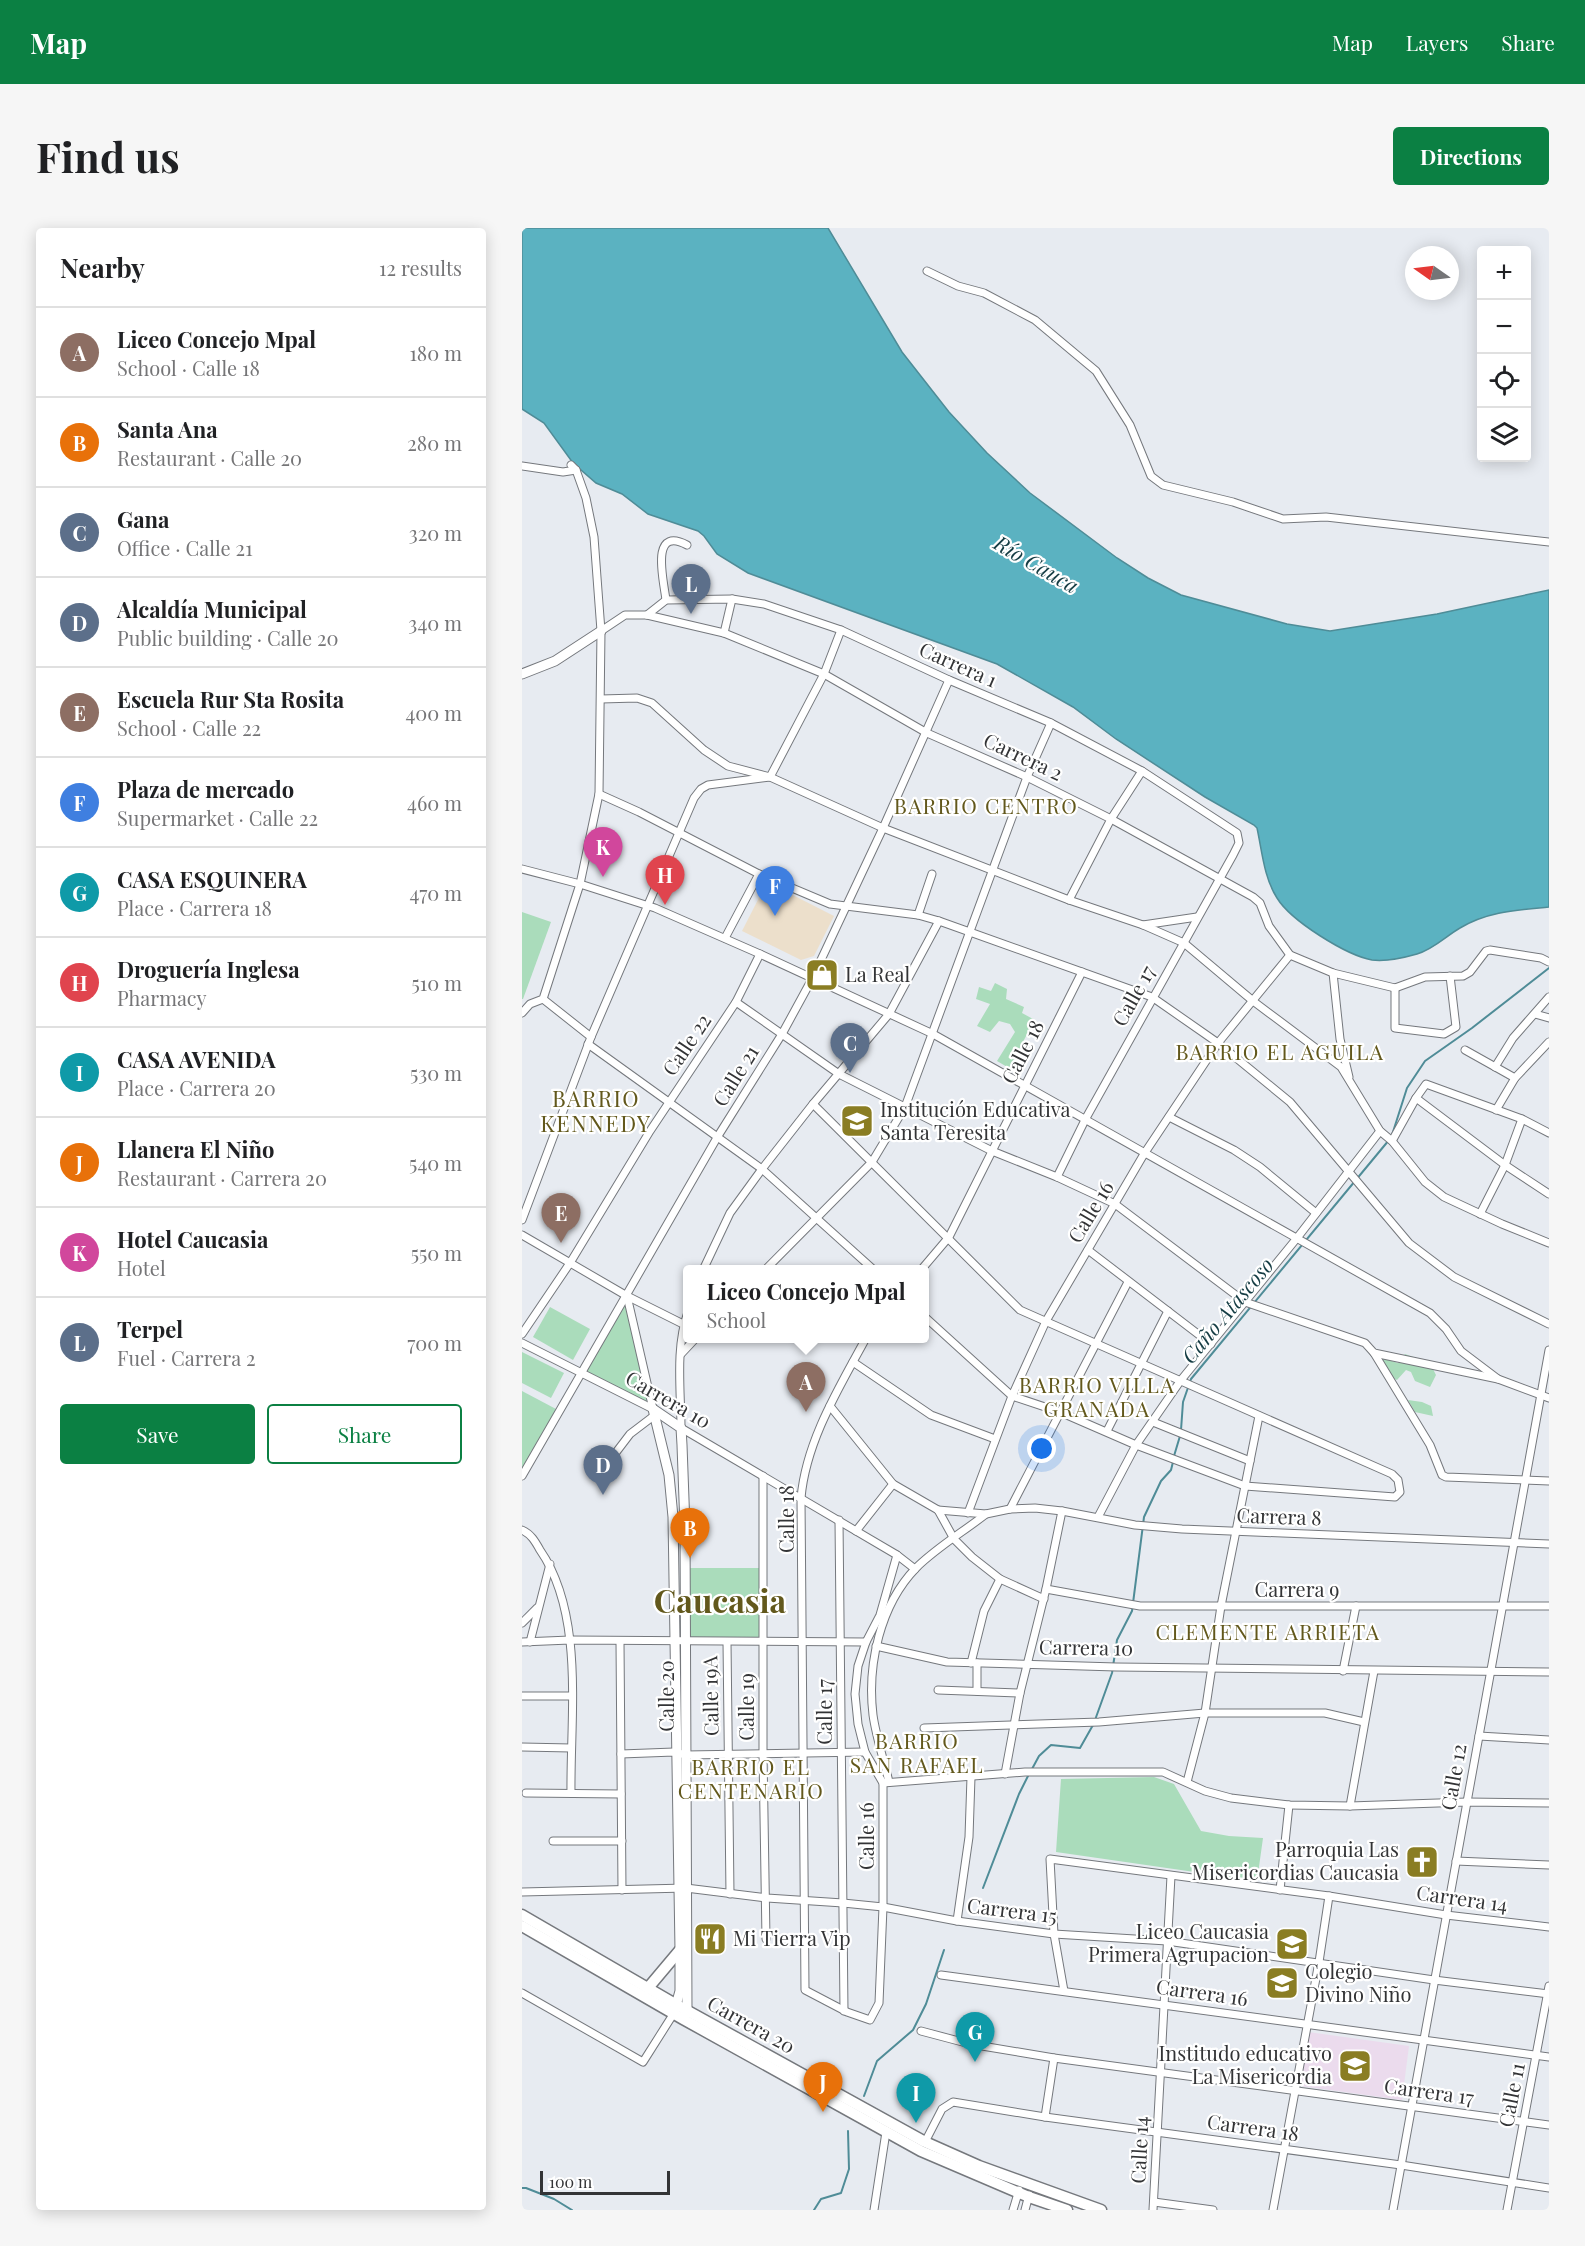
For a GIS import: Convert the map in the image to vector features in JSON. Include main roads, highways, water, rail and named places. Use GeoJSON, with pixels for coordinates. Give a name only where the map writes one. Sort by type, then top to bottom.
{"type":"FeatureCollection","features":[{"type":"Feature","properties":{"kind":"main road","name":"Carrera 20"},"geometry":{"type":"LineString","coordinates":[[522,1915],[648,1988],[680,2012],[886,2132],[948,2164],[1101,2210]]}},
{"type":"Feature","properties":{"kind":"main road","name":"Carrera 20"},"geometry":{"type":"LineString","coordinates":[[522,1926],[925,2142],[1067,2210]]}},
{"type":"Feature","properties":{"kind":"main road"},"geometry":{"type":"LineString","coordinates":[[648,1988],[680,1950]]}},
{"type":"Feature","properties":{"kind":"water","name":"Río Cauca"},"geometry":{"type":"Polygon","coordinates":[[[522,228],[828,228],[902,352],[949,412],[987,453],[1030,493],[1117,558],[1181,595],[1287,624],[1330,631],[1437,614],[1549,590],[1549,907],[1503,912],[1481,918],[1417,954],[1383,960],[1361,957],[1320,936],[1284,907],[1277,898],[1266,873],[1257,828],[1254,825],[1205,797],[1116,739],[1073,707],[997,664],[748,573],[717,554],[698,531],[648,514],[622,494],[596,483],[573,463],[544,423],[522,409],[522,228]]]}},
{"type":"Feature","properties":{"kind":"waterway","name":"Caño Atascoso"},"geometry":{"type":"LineString","coordinates":[[1392,1135],[1407,1088],[1425,1061],[1472,1028],[1549,968]]}},
{"type":"Feature","properties":{"kind":"waterway","name":"Caño Atascoso"},"geometry":{"type":"LineString","coordinates":[[1181,1430],[1183,1402],[1191,1379],[1389,1140]]}},
{"type":"Feature","properties":{"kind":"waterway","name":"Caño Atascoso"},"geometry":{"type":"LineString","coordinates":[[1174,1456],[1180,1436]]}},
{"type":"Feature","properties":{"kind":"waterway","name":"Caño Atascoso"},"geometry":{"type":"LineString","coordinates":[[1095,1720],[1112,1673],[1117,1640],[1132,1611],[1144,1517],[1161,1481],[1171,1470],[1173,1462]]}},
{"type":"Feature","properties":{"kind":"waterway","name":"Caño Atascoso"},"geometry":{"type":"LineString","coordinates":[[1032,1769],[1039,1756],[1051,1745],[1080,1748],[1093,1725]]}},
{"type":"Feature","properties":{"kind":"waterway","name":"Caño Atascoso"},"geometry":{"type":"LineString","coordinates":[[983,1888],[1029,1774]]}},
{"type":"Feature","properties":{"kind":"waterway","name":"Caño Atascoso"},"geometry":{"type":"LineString","coordinates":[[864,2096],[877,2061],[913,2030],[926,2004],[944,1950]]}},
{"type":"Feature","properties":{"kind":"waterway","name":"Caño Atascoso"},"geometry":{"type":"LineString","coordinates":[[814,2210],[821,2199],[841,2193],[849,2169],[848,2131]]}},
{"type":"Feature","properties":{"kind":"waterway","name":"Caño Atascoso"},"geometry":{"type":"LineString","coordinates":[[522,2188],[554,2199],[572,2210]]}},
{"type":"Feature","properties":{"kind":"place","name":"Terpel"},"geometry":{"type":"Point","coordinates":[691,614]}},
{"type":"Feature","properties":{"kind":"place","name":"Hotel Caucasia"},"geometry":{"type":"Point","coordinates":[603,877]}},
{"type":"Feature","properties":{"kind":"place","name":"Droguería Inglesa"},"geometry":{"type":"Point","coordinates":[665,905]}},
{"type":"Feature","properties":{"kind":"place","name":"Plaza de mercado"},"geometry":{"type":"Point","coordinates":[775,916]}},
{"type":"Feature","properties":{"kind":"place","name":"La Real"},"geometry":{"type":"Point","coordinates":[822,975]}},
{"type":"Feature","properties":{"kind":"place","name":"Gana"},"geometry":{"type":"Point","coordinates":[850,1073]}},
{"type":"Feature","properties":{"kind":"place","name":"Institución Educativa Santa Teresita"},"geometry":{"type":"Point","coordinates":[857,1121]}},
{"type":"Feature","properties":{"kind":"place","name":"Escuela Rur Sta Rosita"},"geometry":{"type":"Point","coordinates":[561,1243]}},
{"type":"Feature","properties":{"kind":"place","name":"Liceo Concejo Mpal"},"geometry":{"type":"Point","coordinates":[806,1412]}},
{"type":"Feature","properties":{"kind":"place","name":"Alcaldía Municipal"},"geometry":{"type":"Point","coordinates":[603,1495]}},
{"type":"Feature","properties":{"kind":"place","name":"Santa Ana"},"geometry":{"type":"Point","coordinates":[690,1558]}},
{"type":"Feature","properties":{"kind":"place","name":"Parroquia Las Misericordias Caucasia"},"geometry":{"type":"Point","coordinates":[1422,1862]}},
{"type":"Feature","properties":{"kind":"place","name":"Mi Tierra Vip"},"geometry":{"type":"Point","coordinates":[710,1939]}},
{"type":"Feature","properties":{"kind":"place","name":"Liceo Caucasia Primera Agrupacion"},"geometry":{"type":"Point","coordinates":[1292,1944]}},
{"type":"Feature","properties":{"kind":"place","name":"Colegio Divino Niño"},"geometry":{"type":"Point","coordinates":[1282,1983]}},
{"type":"Feature","properties":{"kind":"place","name":"CASA ESQUINERA"},"geometry":{"type":"Point","coordinates":[975,2062]}},
{"type":"Feature","properties":{"kind":"place","name":"Institudo educativo La Misericordia"},"geometry":{"type":"Point","coordinates":[1355,2066]}},
{"type":"Feature","properties":{"kind":"place","name":"Llanera El Niño"},"geometry":{"type":"Point","coordinates":[823,2112]}},
{"type":"Feature","properties":{"kind":"place","name":"CASA AVENIDA"},"geometry":{"type":"Point","coordinates":[916,2123]}},
{"type":"Feature","properties":{"kind":"district","name":"BARRIO CENTRO"},"geometry":{"type":"Point","coordinates":[986,807]}},
{"type":"Feature","properties":{"kind":"district","name":"BARRIO EL AGUILA"},"geometry":{"type":"Point","coordinates":[1280,1053]}},
{"type":"Feature","properties":{"kind":"district","name":"BARRIO KENNEDY"},"geometry":{"type":"Point","coordinates":[596,1112]}},
{"type":"Feature","properties":{"kind":"district","name":"BARRIO VILLA GRANADA"},"geometry":{"type":"Point","coordinates":[1097,1398]}},
{"type":"Feature","properties":{"kind":"district","name":"Caucasia"},"geometry":{"type":"Point","coordinates":[720,1602]}},
{"type":"Feature","properties":{"kind":"district","name":"CLEMENTE ARRIETA"},"geometry":{"type":"Point","coordinates":[1268,1633]}},
{"type":"Feature","properties":{"kind":"district","name":"BARRIO SAN RAFAEL"},"geometry":{"type":"Point","coordinates":[917,1754]}},
{"type":"Feature","properties":{"kind":"district","name":"BARRIO EL CENTENARIO"},"geometry":{"type":"Point","coordinates":[751,1780]}}]}
